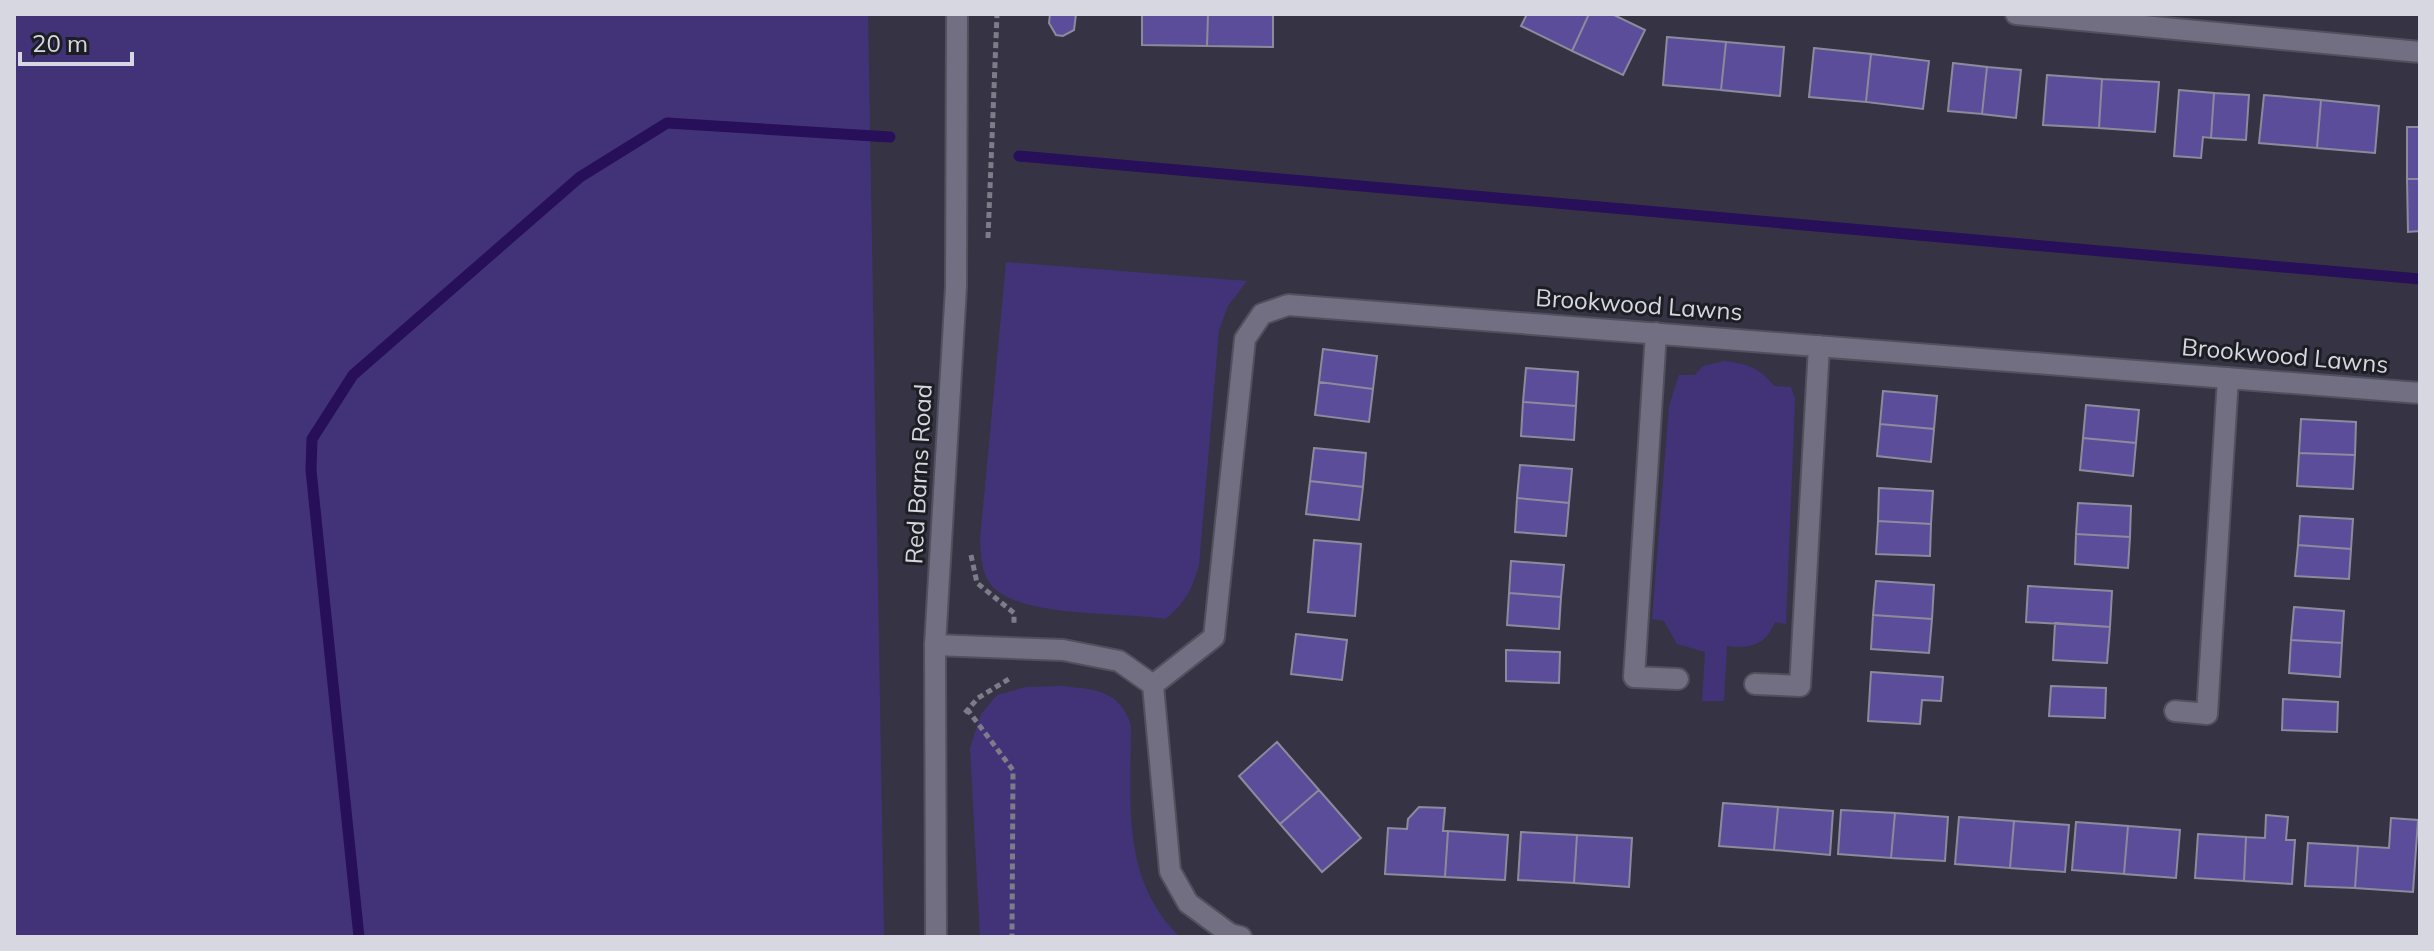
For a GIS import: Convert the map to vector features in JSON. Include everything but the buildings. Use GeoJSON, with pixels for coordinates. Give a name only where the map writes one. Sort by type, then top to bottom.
{"type":"FeatureCollection","features":[{"type":"Feature","properties":{"kind":"street","name":"Red Barns Road"},"geometry":{"type":"LineString","coordinates":[[936,937],[935,645],[956,287],[957,14]]}},
{"type":"Feature","properties":{"kind":"street"},"geometry":{"type":"LineString","coordinates":[[2016,14],[2420,52]]}},
{"type":"Feature","properties":{"kind":"street","name":"Brookwood Lawns"},"geometry":{"type":"LineString","coordinates":[[1153,685],[1214,637],[1245,339],[1262,314],[1288,305],[2420,393]]}},
{"type":"Feature","properties":{"kind":"street"},"geometry":{"type":"LineString","coordinates":[[1656,333],[1634,677],[1678,679]]}},
{"type":"Feature","properties":{"kind":"street"},"geometry":{"type":"LineString","coordinates":[[1755,684],[1800,686],[1819,346]]}},
{"type":"Feature","properties":{"kind":"street"},"geometry":{"type":"LineString","coordinates":[[2175,711],[2207,714],[2228,378]]}},
{"type":"Feature","properties":{"kind":"street"},"geometry":{"type":"LineString","coordinates":[[935,645],[1063,650],[1119,661],[1153,685],[1170,871],[1188,903],[1230,934],[1241,937]]}},
{"type":"Feature","properties":{"kind":"path"},"geometry":{"type":"LineString","coordinates":[[988,245],[997,14]]}},
{"type":"Feature","properties":{"kind":"path"},"geometry":{"type":"LineString","coordinates":[[964,719],[967,708],[978,698],[1012,680],[1014,613],[977,583],[971,553]]}},
{"type":"Feature","properties":{"kind":"path"},"geometry":{"type":"LineString","coordinates":[[935,667],[1013,770],[1012,937]]}},
{"type":"Feature","properties":{"kind":"shaded area"},"geometry":{"type":"Polygon","coordinates":[[[14,14],[868,14],[884,937],[14,937],[14,14]]]}},
{"type":"Feature","properties":{"kind":"shaded area"},"geometry":{"type":"Polygon","coordinates":[[[1006,262],[1247,281],[1228,306],[1219,330],[1199,565],[1187,595],[1165,619],[1044,608],[1002,594],[986,577],[980,540],[1006,262]]]}},
{"type":"Feature","properties":{"kind":"shaded area"},"geometry":{"type":"Polygon","coordinates":[[[1724,361],[1752,368],[1774,386],[1791,387],[1795,400],[1786,624],[1775,622],[1767,636],[1756,644],[1727,646],[1724,701],[1702,701],[1705,652],[1677,644],[1664,621],[1652,619],[1669,406],[1679,375],[1695,375],[1703,366],[1724,361]]]}},
{"type":"Feature","properties":{"kind":"shaded area"},"geometry":{"type":"Polygon","coordinates":[[[1063,686],[1105,694],[1113,698],[1126,713],[1131,725],[1131,810],[1138,864],[1147,890],[1180,937],[980,937],[970,748],[981,714],[997,695],[1026,687],[1063,686]]]}},
{"type":"Feature","properties":{"kind":"waterway"},"geometry":{"type":"LineString","coordinates":[[359,937],[311,470],[312,439],[353,375],[580,177],[667,123],[890,137]]}},
{"type":"Feature","properties":{"kind":"waterway"},"geometry":{"type":"LineString","coordinates":[[1019,156],[2420,279]]}}]}
